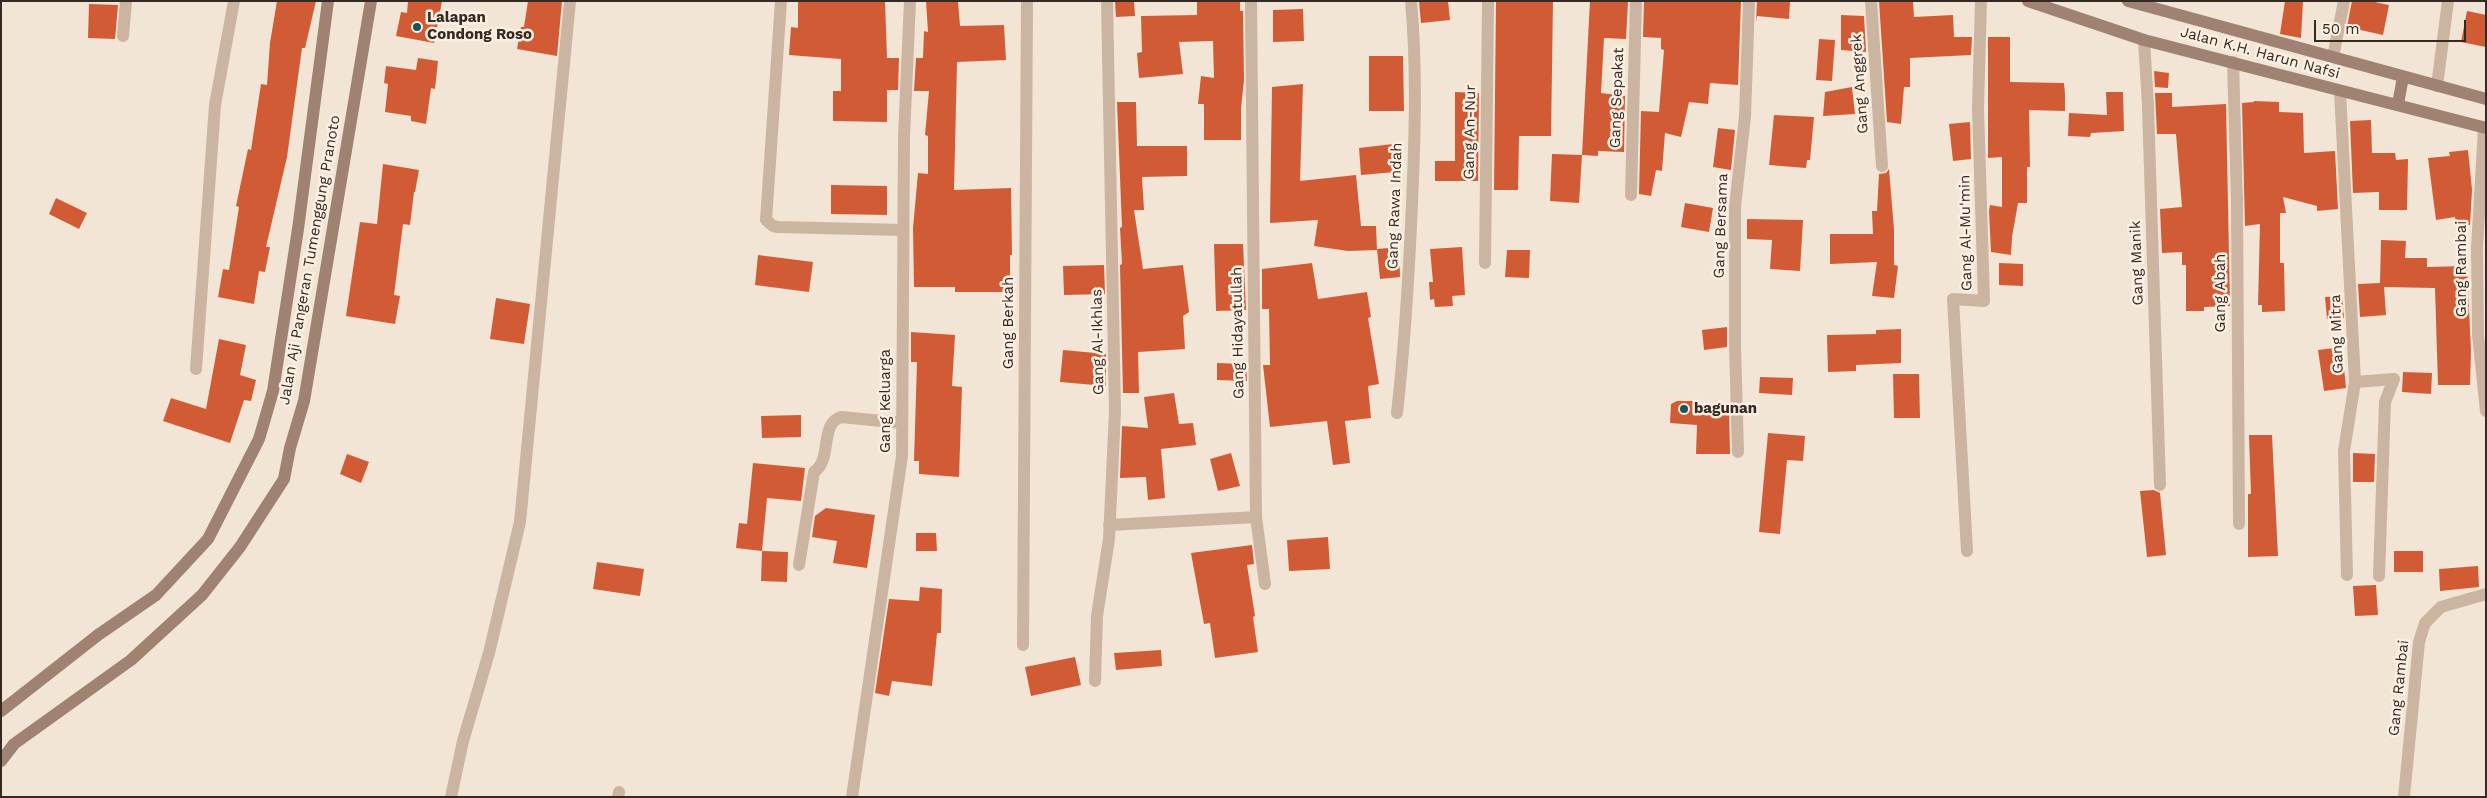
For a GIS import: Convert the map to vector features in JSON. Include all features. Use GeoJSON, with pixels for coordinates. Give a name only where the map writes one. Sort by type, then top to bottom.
{"type":"FeatureCollection","features":[{"type":"Feature","properties":{"kind":"main road","name":"Jalan Aji Pangeran Tumenggung Pranoto"},"geometry":{"type":"LineString","coordinates":[[1,711],[98,635],[156,596],[208,539],[259,439],[274,382],[298,229],[328,1]]}},
{"type":"Feature","properties":{"kind":"main road","name":"Jalan Aji Pangeran Tumenggung Pranoto"},"geometry":{"type":"LineString","coordinates":[[1,761],[14,744],[131,660],[202,595],[240,546],[284,478],[290,448],[304,401],[371,1]]}},
{"type":"Feature","properties":{"kind":"main road","name":"Jalan K.H. Harun Nafsi"},"geometry":{"type":"LineString","coordinates":[[2028,1],[2144,40],[2485,127]]}},
{"type":"Feature","properties":{"kind":"main road","name":"Jalan K.H. Harun Nafsi"},"geometry":{"type":"LineString","coordinates":[[2128,1],[2486,99]]}},
{"type":"Feature","properties":{"kind":"main road"},"geometry":{"type":"LineString","coordinates":[[2398,104],[2403,77]]}},
{"type":"Feature","properties":{"kind":"street"},"geometry":{"type":"LineString","coordinates":[[124,36],[126,1]]}},
{"type":"Feature","properties":{"kind":"street"},"geometry":{"type":"LineString","coordinates":[[196,369],[215,105],[234,1]]}},
{"type":"Feature","properties":{"kind":"street"},"geometry":{"type":"LineString","coordinates":[[451,797],[463,741],[489,652],[520,522],[570,1]]}},
{"type":"Feature","properties":{"kind":"street"},"geometry":{"type":"LineString","coordinates":[[781,1],[766,220],[773,226],[778,227],[903,230]]}},
{"type":"Feature","properties":{"kind":"street","name":"Gang Keluarga"},"geometry":{"type":"LineString","coordinates":[[852,797],[902,456],[904,137],[910,1]]}},
{"type":"Feature","properties":{"kind":"street","name":"Gang Berkah"},"geometry":{"type":"LineString","coordinates":[[1023,645],[1027,1]]}},
{"type":"Feature","properties":{"kind":"street","name":"Gang Al-Ikhlas"},"geometry":{"type":"LineString","coordinates":[[1095,681],[1097,616],[1109,525],[1115,411],[1107,1]]}},
{"type":"Feature","properties":{"kind":"street","name":"Gang Hidayatullah"},"geometry":{"type":"LineString","coordinates":[[1251,1],[1256,517],[1265,584]]}},
{"type":"Feature","properties":{"kind":"street","name":"Gang Rawa Indah"},"geometry":{"type":"LineString","coordinates":[[1397,413],[1408,294],[1414,168],[1416,50],[1411,1]]}},
{"type":"Feature","properties":{"kind":"street","name":"Gang An-Nur"},"geometry":{"type":"LineString","coordinates":[[1484,263],[1488,1]]}},
{"type":"Feature","properties":{"kind":"street","name":"Gang Sepakat"},"geometry":{"type":"LineString","coordinates":[[1631,195],[1636,1]]}},
{"type":"Feature","properties":{"kind":"street","name":"Gang Bersama"},"geometry":{"type":"LineString","coordinates":[[1738,452],[1735,207],[1745,116],[1749,1]]}},
{"type":"Feature","properties":{"kind":"street","name":"Gang Anggrek"},"geometry":{"type":"LineString","coordinates":[[1871,1],[1882,166]]}},
{"type":"Feature","properties":{"kind":"street","name":"Gang Al-Mu'min"},"geometry":{"type":"LineString","coordinates":[[1968,551],[1953,299],[1984,301],[1978,108],[1981,1]]}},
{"type":"Feature","properties":{"kind":"street"},"geometry":{"type":"LineString","coordinates":[[2333,57],[2344,1]]}},
{"type":"Feature","properties":{"kind":"street"},"geometry":{"type":"LineString","coordinates":[[2437,86],[2448,1]]}},
{"type":"Feature","properties":{"kind":"street","name":"Gang Manik"},"geometry":{"type":"LineString","coordinates":[[2144,40],[2148,106],[2160,485]]}},
{"type":"Feature","properties":{"kind":"street","name":"Gang Abah"},"geometry":{"type":"LineString","coordinates":[[2232,62],[2237,202],[2239,524]]}},
{"type":"Feature","properties":{"kind":"street","name":"Gang Mitra"},"geometry":{"type":"LineString","coordinates":[[2340,91],[2355,382],[2344,451],[2347,575]]}},
{"type":"Feature","properties":{"kind":"street","name":"Gang Rambai"},"geometry":{"type":"LineString","coordinates":[[2485,127],[2477,248],[2478,335],[2486,411]]}},
{"type":"Feature","properties":{"kind":"street"},"geometry":{"type":"LineString","coordinates":[[2355,382],[2394,379],[2384,402],[2379,576]]}},
{"type":"Feature","properties":{"kind":"street"},"geometry":{"type":"LineString","coordinates":[[799,565],[814,472],[823,464],[830,425],[834,419],[841,416],[902,423]]}},
{"type":"Feature","properties":{"kind":"street"},"geometry":{"type":"LineString","coordinates":[[1109,525],[1256,517]]}},
{"type":"Feature","properties":{"kind":"street","name":"Gang Rambai"},"geometry":{"type":"LineString","coordinates":[[2404,797],[2419,642],[2425,623],[2441,607],[2486,594]]}},
{"type":"Feature","properties":{"kind":"building"},"geometry":{"type":"Polygon","coordinates":[[[277,1],[316,1],[305,48],[302,48],[287,157],[266,247],[270,247],[265,272],[259,271],[254,304],[218,297],[223,269],[229,270],[239,207],[236,206],[248,149],[251,150],[261,84],[267,85],[270,43],[277,1]]]}},
{"type":"Feature","properties":{"kind":"building","name":"Lalapan Condong Roso"},"geometry":{"type":"Polygon","coordinates":[[[408,1],[442,1],[434,43],[396,36],[401,12],[407,13],[408,1]]]}},
{"type":"Feature","properties":{"kind":"building"},"geometry":{"type":"Polygon","coordinates":[[[528,1],[562,1],[557,56],[517,49],[521,27],[524,27],[528,1]]]}},
{"type":"Feature","properties":{"kind":"building"},"geometry":{"type":"Polygon","coordinates":[[[798,1],[885,1],[887,58],[899,58],[898,90],[887,90],[887,122],[833,121],[833,91],[841,91],[841,59],[789,55],[791,27],[798,28],[798,1]]]}},
{"type":"Feature","properties":{"kind":"building"},"geometry":{"type":"Polygon","coordinates":[[[926,1],[958,1],[960,26],[1004,25],[1006,60],[957,62],[954,190],[1011,188],[1012,255],[1010,255],[1010,292],[955,292],[955,287],[914,287],[913,228],[918,173],[928,174],[928,136],[925,135],[929,91],[914,91],[916,58],[923,58],[924,31],[928,32],[926,1]]]}},
{"type":"Feature","properties":{"kind":"building"},"geometry":{"type":"Polygon","coordinates":[[[1115,1],[1134,1],[1135,16],[1116,17],[1115,1]]]}},
{"type":"Feature","properties":{"kind":"building"},"geometry":{"type":"Polygon","coordinates":[[[1197,1],[1240,1],[1240,11],[1243,11],[1244,80],[1241,108],[1241,140],[1204,140],[1204,104],[1198,104],[1201,76],[1214,78],[1213,41],[1179,42],[1183,74],[1139,78],[1137,53],[1142,52],[1141,16],[1197,15],[1197,1]]]}},
{"type":"Feature","properties":{"kind":"building"},"geometry":{"type":"Polygon","coordinates":[[[1419,1],[1448,1],[1450,20],[1421,23],[1419,1]]]}},
{"type":"Feature","properties":{"kind":"building"},"geometry":{"type":"Polygon","coordinates":[[[1496,1],[1553,1],[1551,136],[1519,136],[1518,190],[1494,190],[1496,1]]]}},
{"type":"Feature","properties":{"kind":"building"},"geometry":{"type":"Polygon","coordinates":[[[1590,1],[1628,1],[1626,39],[1604,38],[1601,93],[1625,96],[1624,152],[1598,151],[1598,156],[1582,155],[1590,1]]]}},
{"type":"Feature","properties":{"kind":"building"},"geometry":{"type":"Polygon","coordinates":[[[1644,1],[1741,1],[1738,85],[1710,83],[1708,104],[1689,102],[1681,137],[1665,133],[1662,171],[1656,170],[1651,196],[1639,194],[1641,111],[1659,112],[1664,50],[1661,49],[1661,38],[1643,37],[1644,1]]]}},
{"type":"Feature","properties":{"kind":"building"},"geometry":{"type":"Polygon","coordinates":[[[1757,1],[1790,1],[1789,19],[1757,16],[1756,22],[1757,1]]]}},
{"type":"Feature","properties":{"kind":"building"},"geometry":{"type":"Polygon","coordinates":[[[1879,1],[1913,1],[1914,17],[1953,15],[1954,37],[1972,37],[1971,55],[1910,58],[1910,87],[1904,87],[1901,124],[1887,122],[1879,1]]]}},
{"type":"Feature","properties":{"kind":"building"},"geometry":{"type":"Polygon","coordinates":[[[2285,1],[2303,1],[2301,38],[2280,34],[2285,1]]]}},
{"type":"Feature","properties":{"kind":"building"},"geometry":{"type":"Polygon","coordinates":[[[2352,1],[2370,1],[2389,5],[2383,35],[2347,27],[2352,1]]]}},
{"type":"Feature","properties":{"kind":"building"},"geometry":{"type":"Polygon","coordinates":[[[89,4],[118,5],[115,39],[88,38],[89,4]]]}},
{"type":"Feature","properties":{"kind":"building"},"geometry":{"type":"Polygon","coordinates":[[[1303,9],[1304,41],[1273,42],[1273,10],[1303,9]]]}},
{"type":"Feature","properties":{"kind":"building"},"geometry":{"type":"Polygon","coordinates":[[[2467,11],[2486,15],[2486,47],[2461,42],[2467,11]]]}},
{"type":"Feature","properties":{"kind":"building"},"geometry":{"type":"Polygon","coordinates":[[[1841,15],[1864,16],[1866,52],[1841,50],[1841,15]]]}},
{"type":"Feature","properties":{"kind":"building"},"geometry":{"type":"Polygon","coordinates":[[[1988,37],[2010,37],[2010,82],[2064,83],[2065,111],[2029,110],[2030,167],[2027,167],[2027,203],[2018,203],[2011,255],[1991,252],[1989,211],[1990,205],[2002,207],[2002,157],[1988,158],[1988,37]]]}},
{"type":"Feature","properties":{"kind":"building"},"geometry":{"type":"Polygon","coordinates":[[[1819,39],[1835,40],[1832,81],[1816,80],[1819,39]]]}},
{"type":"Feature","properties":{"kind":"building"},"geometry":{"type":"Polygon","coordinates":[[[1369,56],[1403,56],[1404,111],[1369,111],[1369,56]]]}},
{"type":"Feature","properties":{"kind":"building"},"geometry":{"type":"Polygon","coordinates":[[[418,58],[438,61],[435,89],[431,88],[426,124],[411,121],[411,116],[385,112],[388,84],[384,83],[386,66],[416,70],[418,58]]]}},
{"type":"Feature","properties":{"kind":"building"},"geometry":{"type":"Polygon","coordinates":[[[2154,71],[2169,73],[2168,88],[2155,87],[2154,71]]]}},
{"type":"Feature","properties":{"kind":"building"},"geometry":{"type":"Polygon","coordinates":[[[1303,84],[1300,181],[1356,175],[1361,226],[1376,226],[1377,250],[1348,251],[1314,246],[1318,220],[1270,223],[1272,87],[1303,84]]]}},
{"type":"Feature","properties":{"kind":"building"},"geometry":{"type":"Polygon","coordinates":[[[1852,87],[1855,114],[1823,116],[1825,92],[1852,87]]]}},
{"type":"Feature","properties":{"kind":"building"},"geometry":{"type":"Polygon","coordinates":[[[1455,92],[1479,93],[1478,181],[1435,181],[1435,161],[1455,161],[1455,92]]]}},
{"type":"Feature","properties":{"kind":"building"},"geometry":{"type":"Polygon","coordinates":[[[2106,92],[2123,92],[2124,131],[2091,133],[2090,137],[2068,136],[2069,113],[2107,115],[2106,92]]]}},
{"type":"Feature","properties":{"kind":"building"},"geometry":{"type":"Polygon","coordinates":[[[2155,93],[2172,93],[2172,107],[2226,104],[2230,306],[2204,307],[2204,311],[2186,311],[2186,265],[2182,265],[2182,252],[2162,253],[2160,209],[2182,207],[2176,134],[2157,134],[2155,93]]]}},
{"type":"Feature","properties":{"kind":"building"},"geometry":{"type":"Polygon","coordinates":[[[2254,101],[2279,102],[2279,112],[2303,113],[2304,153],[2335,151],[2338,209],[2317,211],[2317,206],[2283,197],[2286,213],[2280,213],[2280,263],[2284,263],[2285,311],[2262,312],[2262,305],[2258,305],[2260,224],[2245,226],[2242,103],[2254,101]]]}},
{"type":"Feature","properties":{"kind":"building"},"geometry":{"type":"Polygon","coordinates":[[[1117,102],[1136,102],[1137,146],[1187,146],[1187,176],[1142,177],[1144,210],[1134,210],[1143,269],[1183,265],[1189,312],[1183,316],[1185,349],[1138,352],[1139,393],[1123,393],[1120,265],[1122,264],[1120,228],[1122,227],[1117,102]]]}},
{"type":"Feature","properties":{"kind":"building"},"geometry":{"type":"Polygon","coordinates":[[[1774,115],[1814,117],[1810,160],[1807,160],[1806,168],[1769,165],[1774,115]]]}},
{"type":"Feature","properties":{"kind":"building"},"geometry":{"type":"Polygon","coordinates":[[[2371,120],[2372,153],[2395,153],[2396,160],[2408,159],[2407,210],[2379,210],[2379,192],[2353,193],[2350,121],[2371,120]]]}},
{"type":"Feature","properties":{"kind":"building"},"geometry":{"type":"Polygon","coordinates":[[[1970,122],[1971,159],[1953,161],[1949,124],[1970,122]]]}},
{"type":"Feature","properties":{"kind":"building"},"geometry":{"type":"Polygon","coordinates":[[[1718,128],[1735,130],[1731,170],[1713,167],[1718,128]]]}},
{"type":"Feature","properties":{"kind":"building"},"geometry":{"type":"Polygon","coordinates":[[[1393,144],[1393,149],[1399,148],[1401,165],[1395,166],[1396,172],[1361,175],[1359,148],[1393,144]]]}},
{"type":"Feature","properties":{"kind":"building"},"geometry":{"type":"Polygon","coordinates":[[[2468,150],[2472,190],[2470,225],[2456,226],[2455,217],[2436,220],[2428,158],[2450,156],[2449,152],[2468,150]]]}},
{"type":"Feature","properties":{"kind":"building"},"geometry":{"type":"Polygon","coordinates":[[[1552,154],[1582,155],[1579,203],[1550,201],[1552,154]]]}},
{"type":"Feature","properties":{"kind":"building"},"geometry":{"type":"Polygon","coordinates":[[[383,164],[419,170],[410,225],[403,224],[394,295],[400,296],[395,324],[346,316],[360,222],[377,224],[383,164]]]}},
{"type":"Feature","properties":{"kind":"building"},"geometry":{"type":"Polygon","coordinates":[[[1889,169],[1894,229],[1894,265],[1898,266],[1894,298],[1872,296],[1877,262],[1830,264],[1830,234],[1873,234],[1872,211],[1877,211],[1879,174],[1886,173],[1889,169]]]}},
{"type":"Feature","properties":{"kind":"building"},"geometry":{"type":"Polygon","coordinates":[[[831,185],[887,186],[887,215],[831,214],[831,185]]]}},
{"type":"Feature","properties":{"kind":"building"},"geometry":{"type":"Polygon","coordinates":[[[56,198],[87,213],[79,229],[49,214],[56,198]]]}},
{"type":"Feature","properties":{"kind":"building"},"geometry":{"type":"Polygon","coordinates":[[[1685,203],[1713,208],[1709,232],[1681,227],[1685,203]]]}},
{"type":"Feature","properties":{"kind":"building"},"geometry":{"type":"Polygon","coordinates":[[[1747,219],[1803,220],[1800,271],[1770,269],[1772,240],[1747,239],[1747,219]]]}},
{"type":"Feature","properties":{"kind":"building"},"geometry":{"type":"Polygon","coordinates":[[[2381,240],[2406,241],[2405,258],[2427,258],[2427,267],[2467,266],[2471,351],[2470,385],[2438,385],[2435,288],[2384,287],[2386,315],[2360,317],[2358,284],[2380,283],[2381,240]]]}},
{"type":"Feature","properties":{"kind":"building"},"geometry":{"type":"Polygon","coordinates":[[[1214,244],[1243,244],[1246,310],[1216,311],[1214,244]]]}},
{"type":"Feature","properties":{"kind":"building"},"geometry":{"type":"Polygon","coordinates":[[[1399,247],[1400,277],[1380,279],[1377,249],[1399,247]]]}},
{"type":"Feature","properties":{"kind":"building"},"geometry":{"type":"Polygon","coordinates":[[[1462,247],[1465,295],[1452,296],[1453,306],[1435,307],[1434,299],[1430,300],[1429,282],[1433,282],[1430,249],[1462,247]]]}},
{"type":"Feature","properties":{"kind":"building"},"geometry":{"type":"Polygon","coordinates":[[[1507,250],[1530,250],[1529,278],[1505,277],[1507,250]]]}},
{"type":"Feature","properties":{"kind":"building"},"geometry":{"type":"Polygon","coordinates":[[[758,255],[813,262],[809,292],[755,285],[758,255]]]}},
{"type":"Feature","properties":{"kind":"building"},"geometry":{"type":"Polygon","coordinates":[[[1312,263],[1318,299],[1367,292],[1371,317],[1368,318],[1379,384],[1368,386],[1371,418],[1345,421],[1350,463],[1333,465],[1327,421],[1270,427],[1263,365],[1270,365],[1269,309],[1262,309],[1262,269],[1312,263]]]}},
{"type":"Feature","properties":{"kind":"building"},"geometry":{"type":"Polygon","coordinates":[[[1999,263],[2023,264],[2023,286],[1999,285],[1999,263]]]}},
{"type":"Feature","properties":{"kind":"building"},"geometry":{"type":"Polygon","coordinates":[[[1104,265],[1105,294],[1064,295],[1063,266],[1104,265]]]}},
{"type":"Feature","properties":{"kind":"building"},"geometry":{"type":"Polygon","coordinates":[[[2342,296],[2344,318],[2327,319],[2325,297],[2342,296]]]}},
{"type":"Feature","properties":{"kind":"building"},"geometry":{"type":"Polygon","coordinates":[[[496,298],[530,304],[524,344],[490,339],[496,298]]]}},
{"type":"Feature","properties":{"kind":"building"},"geometry":{"type":"Polygon","coordinates":[[[1727,327],[1727,347],[1704,350],[1702,330],[1727,327]]]}},
{"type":"Feature","properties":{"kind":"building"},"geometry":{"type":"Polygon","coordinates":[[[1901,329],[1901,363],[1856,365],[1856,371],[1828,372],[1827,335],[1876,334],[1876,330],[1901,329]]]}},
{"type":"Feature","properties":{"kind":"building"},"geometry":{"type":"Polygon","coordinates":[[[911,332],[955,335],[952,386],[962,387],[959,477],[919,474],[919,461],[914,461],[917,362],[911,362],[911,332]]]}},
{"type":"Feature","properties":{"kind":"building"},"geometry":{"type":"Polygon","coordinates":[[[219,339],[246,345],[240,375],[256,380],[251,401],[244,400],[230,443],[163,421],[171,398],[206,409],[219,339]]]}},
{"type":"Feature","properties":{"kind":"building"},"geometry":{"type":"Polygon","coordinates":[[[2342,347],[2346,388],[2324,391],[2318,350],[2342,347]]]}},
{"type":"Feature","properties":{"kind":"building"},"geometry":{"type":"Polygon","coordinates":[[[1063,350],[1106,354],[1106,386],[1060,382],[1063,350]]]}},
{"type":"Feature","properties":{"kind":"building"},"geometry":{"type":"Polygon","coordinates":[[[1217,363],[1246,364],[1247,381],[1217,380],[1217,363]]]}},
{"type":"Feature","properties":{"kind":"building"},"geometry":{"type":"Polygon","coordinates":[[[2403,372],[2432,373],[2431,394],[2402,392],[2403,372]]]}},
{"type":"Feature","properties":{"kind":"building"},"geometry":{"type":"Polygon","coordinates":[[[1893,374],[1919,374],[1920,418],[1894,418],[1893,374]]]}},
{"type":"Feature","properties":{"kind":"building"},"geometry":{"type":"Polygon","coordinates":[[[1760,377],[1793,378],[1792,395],[1759,393],[1760,377]]]}},
{"type":"Feature","properties":{"kind":"building"},"geometry":{"type":"Polygon","coordinates":[[[1174,393],[1179,424],[1193,423],[1196,445],[1161,449],[1165,498],[1148,500],[1146,477],[1120,478],[1122,426],[1148,428],[1144,397],[1174,393]]]}},
{"type":"Feature","properties":{"kind":"building"},"geometry":{"type":"Polygon","coordinates":[[[1677,401],[1698,401],[1698,406],[1729,407],[1730,454],[1696,454],[1697,425],[1670,423],[1671,404],[1677,401]]]}},
{"type":"Feature","properties":{"kind":"building"},"geometry":{"type":"Polygon","coordinates":[[[801,415],[801,437],[762,438],[761,416],[801,415]]]}},
{"type":"Feature","properties":{"kind":"building"},"geometry":{"type":"Polygon","coordinates":[[[1768,433],[1805,436],[1803,461],[1787,460],[1780,534],[1759,532],[1768,433]]]}},
{"type":"Feature","properties":{"kind":"building"},"geometry":{"type":"Polygon","coordinates":[[[2249,435],[2272,435],[2278,556],[2248,557],[2248,494],[2251,494],[2249,435]]]}},
{"type":"Feature","properties":{"kind":"building"},"geometry":{"type":"Polygon","coordinates":[[[1231,453],[1240,486],[1218,491],[1210,459],[1231,453]]]}},
{"type":"Feature","properties":{"kind":"building"},"geometry":{"type":"Polygon","coordinates":[[[2353,453],[2375,454],[2374,482],[2353,482],[2353,453]]]}},
{"type":"Feature","properties":{"kind":"building"},"geometry":{"type":"Polygon","coordinates":[[[347,454],[369,462],[361,483],[340,474],[347,454]]]}},
{"type":"Feature","properties":{"kind":"building"},"geometry":{"type":"Polygon","coordinates":[[[753,463],[805,468],[801,501],[767,498],[762,551],[736,548],[739,523],[747,524],[753,463]]]}},
{"type":"Feature","properties":{"kind":"building"},"geometry":{"type":"Polygon","coordinates":[[[2154,490],[2160,493],[2166,555],[2147,557],[2140,491],[2154,490]]]}},
{"type":"Feature","properties":{"kind":"building"},"geometry":{"type":"Polygon","coordinates":[[[826,508],[875,515],[867,568],[833,563],[837,541],[812,537],[815,516],[826,508]]]}},
{"type":"Feature","properties":{"kind":"building"},"geometry":{"type":"Polygon","coordinates":[[[916,533],[936,533],[937,551],[916,551],[916,533]]]}},
{"type":"Feature","properties":{"kind":"building"},"geometry":{"type":"Polygon","coordinates":[[[1328,537],[1330,569],[1289,571],[1287,540],[1328,537]]]}},
{"type":"Feature","properties":{"kind":"building"},"geometry":{"type":"Polygon","coordinates":[[[1252,545],[1254,564],[1247,565],[1255,616],[1253,617],[1258,652],[1215,658],[1210,623],[1204,624],[1191,553],[1252,545]]]}},
{"type":"Feature","properties":{"kind":"building"},"geometry":{"type":"Polygon","coordinates":[[[762,551],[788,552],[787,582],[761,581],[762,551]]]}},
{"type":"Feature","properties":{"kind":"building"},"geometry":{"type":"Polygon","coordinates":[[[2394,551],[2423,551],[2423,572],[2394,572],[2394,551]]]}},
{"type":"Feature","properties":{"kind":"building"},"geometry":{"type":"Polygon","coordinates":[[[597,562],[644,569],[640,596],[593,589],[597,562]]]}},
{"type":"Feature","properties":{"kind":"building"},"geometry":{"type":"Polygon","coordinates":[[[2478,566],[2479,587],[2440,591],[2439,569],[2478,566]]]}},
{"type":"Feature","properties":{"kind":"building"},"geometry":{"type":"Polygon","coordinates":[[[2376,585],[2378,615],[2355,616],[2353,586],[2376,585]]]}},
{"type":"Feature","properties":{"kind":"building"},"geometry":{"type":"Polygon","coordinates":[[[920,587],[942,589],[941,633],[937,633],[932,686],[892,681],[889,696],[875,693],[889,599],[919,601],[920,587]]]}},
{"type":"Feature","properties":{"kind":"building"},"geometry":{"type":"Polygon","coordinates":[[[1161,650],[1162,666],[1116,670],[1114,653],[1161,650]]]}},
{"type":"Feature","properties":{"kind":"building"},"geometry":{"type":"Polygon","coordinates":[[[1075,657],[1081,685],[1031,696],[1025,667],[1075,657]]]}},
{"type":"Feature","properties":{"kind":"place","name":"Lalapan Condong Roso"},"geometry":{"type":"Point","coordinates":[417,27]}},
{"type":"Feature","properties":{"kind":"place","name":"bagunan"},"geometry":{"type":"Point","coordinates":[1684,409]}}]}
